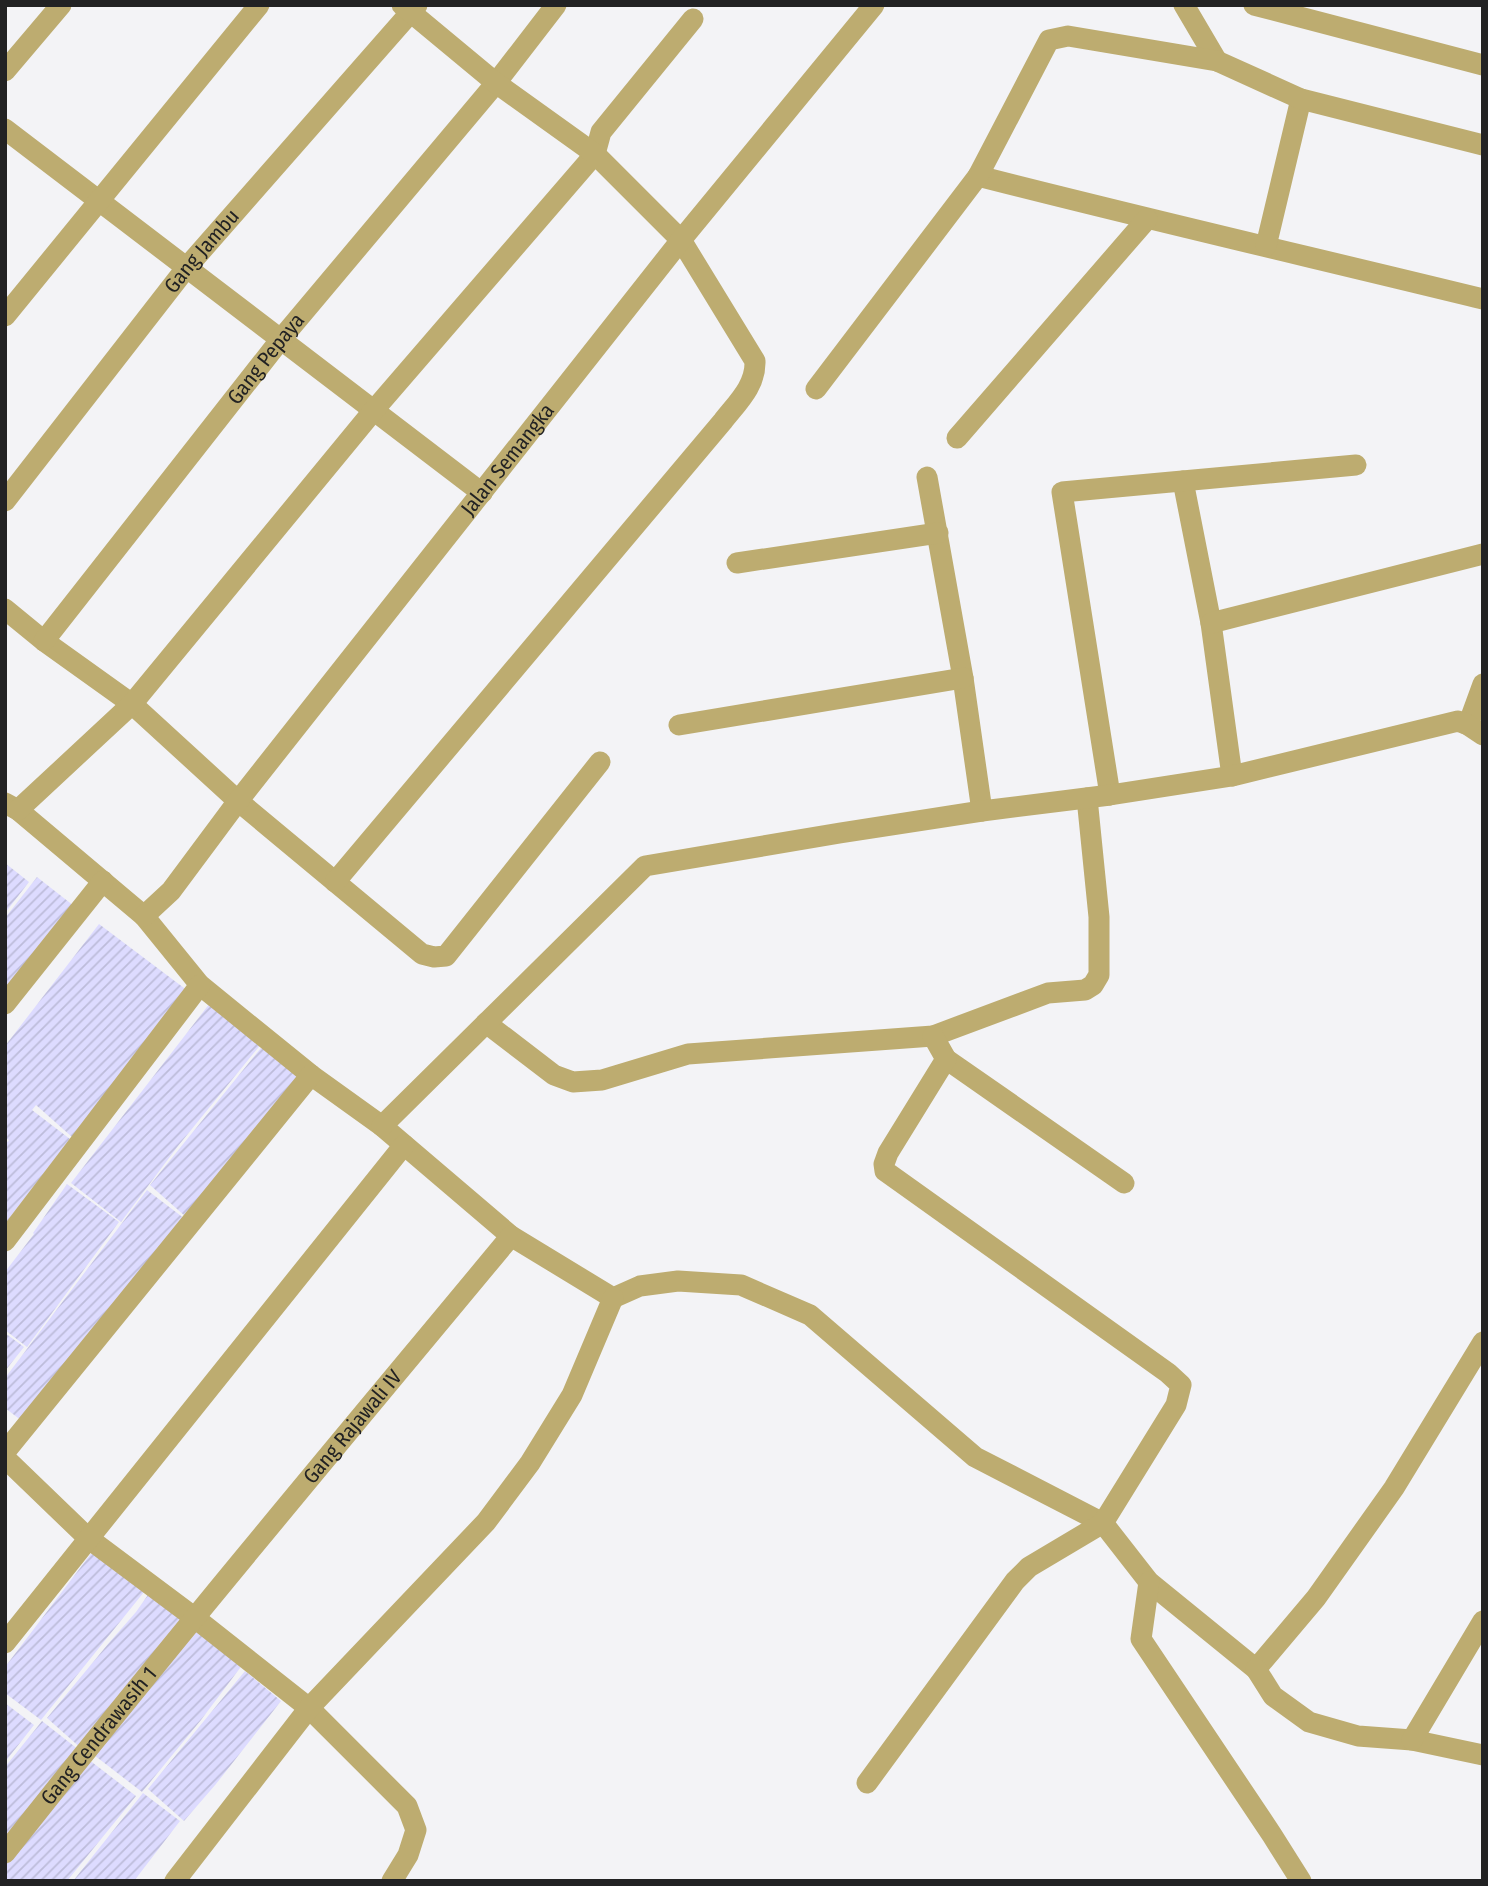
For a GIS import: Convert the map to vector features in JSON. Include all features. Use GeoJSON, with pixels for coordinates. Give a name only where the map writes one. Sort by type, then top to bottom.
{"type":"FeatureCollection","features":[{"type":"Feature","properties":{"kind":"street"},"geometry":{"type":"LineString","coordinates":[[5,71],[61,5]]}},
{"type":"Feature","properties":{"kind":"street"},"geometry":{"type":"LineString","coordinates":[[5,316],[259,5]]}},
{"type":"Feature","properties":{"kind":"street","name":"Gang Pepaya"},"geometry":{"type":"LineString","coordinates":[[44,641],[281,339],[496,83],[556,5]]}},
{"type":"Feature","properties":{"kind":"street","name":"Jalan Semangka"},"geometry":{"type":"LineString","coordinates":[[144,916],[171,891],[238,801],[681,240],[874,5]]}},
{"type":"Feature","properties":{"kind":"street"},"geometry":{"type":"LineString","coordinates":[[1184,5],[1217,61]]}},
{"type":"Feature","properties":{"kind":"street"},"geometry":{"type":"LineString","coordinates":[[1254,5],[1483,65]]}},
{"type":"Feature","properties":{"kind":"street"},"geometry":{"type":"LineString","coordinates":[[335,882],[715,431],[751,384],[755,372],[755,361],[681,240],[595,154],[496,83],[410,7]]}},
{"type":"Feature","properties":{"kind":"street","name":"Gang Jambu"},"geometry":{"type":"LineString","coordinates":[[5,501],[187,267],[410,7]]}},
{"type":"Feature","properties":{"kind":"street"},"geometry":{"type":"LineString","coordinates":[[613,1298],[511,1236],[382,1126],[311,1075],[200,985],[144,916],[11,807],[132,704],[374,410],[595,154],[601,132],[693,19]]}},
{"type":"Feature","properties":{"kind":"street"},"geometry":{"type":"LineString","coordinates":[[816,389],[978,176],[1049,40],[1068,36],[1217,61],[1301,99],[1483,145]]}},
{"type":"Feature","properties":{"kind":"street"},"geometry":{"type":"LineString","coordinates":[[1266,246],[1301,99]]}},
{"type":"Feature","properties":{"kind":"street"},"geometry":{"type":"LineString","coordinates":[[5,129],[482,493]]}},
{"type":"Feature","properties":{"kind":"street"},"geometry":{"type":"LineString","coordinates":[[978,176],[1483,299]]}},
{"type":"Feature","properties":{"kind":"street"},"geometry":{"type":"LineString","coordinates":[[957,438],[1147,219]]}},
{"type":"Feature","properties":{"kind":"street"},"geometry":{"type":"LineString","coordinates":[[1110,796],[1062,492],[1356,466]]}},
{"type":"Feature","properties":{"kind":"street"},"geometry":{"type":"LineString","coordinates":[[927,477],[963,678],[982,811]]}},
{"type":"Feature","properties":{"kind":"street"},"geometry":{"type":"LineString","coordinates":[[1183,481],[1211,623],[1232,776]]}},
{"type":"Feature","properties":{"kind":"street"},"geometry":{"type":"LineString","coordinates":[[737,563],[938,533]]}},
{"type":"Feature","properties":{"kind":"street"},"geometry":{"type":"LineString","coordinates":[[1211,623],[1483,554]]}},
{"type":"Feature","properties":{"kind":"street"},"geometry":{"type":"LineString","coordinates":[[5,609],[44,641],[132,704],[238,801],[422,954],[446,956],[600,762]]}},
{"type":"Feature","properties":{"kind":"street"},"geometry":{"type":"LineString","coordinates":[[679,725],[963,678]]}},
{"type":"Feature","properties":{"kind":"street"},"geometry":{"type":"LineString","coordinates":[[382,1126],[645,866],[982,811],[1110,796],[1232,776],[1458,721],[1475,730],[1483,684]]}},
{"type":"Feature","properties":{"kind":"street"},"geometry":{"type":"LineString","coordinates":[[486,1023],[554,1076],[573,1082],[602,1080],[688,1054],[933,1036],[1048,993],[1086,990],[1099,975],[1099,918],[1087,797]]}},
{"type":"Feature","properties":{"kind":"street"},"geometry":{"type":"LineString","coordinates":[[5,1004],[103,881]]}},
{"type":"Feature","properties":{"kind":"street"},"geometry":{"type":"LineString","coordinates":[[5,1241],[200,985]]}},
{"type":"Feature","properties":{"kind":"street"},"geometry":{"type":"LineString","coordinates":[[933,1036],[946,1059],[1124,1183]]}},
{"type":"Feature","properties":{"kind":"street"},"geometry":{"type":"LineString","coordinates":[[867,1783],[1015,1581],[1029,1567],[1103,1523],[1176,1405],[1181,1385],[1168,1373],[885,1171],[884,1164],[888,1153],[946,1059]]}},
{"type":"Feature","properties":{"kind":"street"},"geometry":{"type":"LineString","coordinates":[[5,1452],[311,1075]]}},
{"type":"Feature","properties":{"kind":"street"},"geometry":{"type":"LineString","coordinates":[[5,1643],[404,1145]]}},
{"type":"Feature","properties":{"kind":"street","name":"Gang Rajawali IV"},"geometry":{"type":"LineString","coordinates":[[195,1618],[511,1236]]}},
{"type":"Feature","properties":{"kind":"street"},"geometry":{"type":"LineString","coordinates":[[175,1881],[309,1708],[485,1522],[530,1463],[572,1395],[613,1298],[640,1286],[678,1281],[741,1284],[810,1315],[975,1457],[1103,1523],[1149,1583],[1256,1669],[1273,1696],[1309,1722],[1358,1736],[1412,1740],[1483,1755]]}},
{"type":"Feature","properties":{"kind":"street"},"geometry":{"type":"LineString","coordinates":[[1256,1669],[1316,1598],[1394,1488],[1483,1342]]}},
{"type":"Feature","properties":{"kind":"street"},"geometry":{"type":"LineString","coordinates":[[5,1458],[88,1538],[309,1708],[407,1806],[416,1830],[408,1855],[392,1881]]}},
{"type":"Feature","properties":{"kind":"street"},"geometry":{"type":"LineString","coordinates":[[1149,1583],[1141,1639],[1301,1881]]}},
{"type":"Feature","properties":{"kind":"street","name":"Gang Cendrawasih 1"},"geometry":{"type":"LineString","coordinates":[[5,1853],[195,1618]]}},
{"type":"Feature","properties":{"kind":"street"},"geometry":{"type":"LineString","coordinates":[[1412,1740],[1483,1621]]}},
{"type":"Feature","properties":{"kind":"building"},"geometry":{"type":"Polygon","coordinates":[[[5,863],[29,882],[5,913],[5,863]]]}},
{"type":"Feature","properties":{"kind":"building"},"geometry":{"type":"Polygon","coordinates":[[[37,877],[74,906],[5,994],[5,918],[37,877]]]}},
{"type":"Feature","properties":{"kind":"building"},"geometry":{"type":"Polygon","coordinates":[[[99,924],[188,991],[72,1137],[36,1105],[32,1110],[70,1139],[5,1224],[5,1140],[9,1140],[5,1138],[5,1046],[99,924]]]}},
{"type":"Feature","properties":{"kind":"building"},"geometry":{"type":"Polygon","coordinates":[[[210,1003],[262,1043],[178,1146],[121,1222],[71,1183],[210,1003]]]}},
{"type":"Feature","properties":{"kind":"building"},"geometry":{"type":"Polygon","coordinates":[[[265,1043],[302,1072],[186,1217],[150,1185],[265,1043]]]}},
{"type":"Feature","properties":{"kind":"building"},"geometry":{"type":"Polygon","coordinates":[[[67,1184],[119,1222],[27,1347],[5,1330],[5,1272],[67,1184]]]}},
{"type":"Feature","properties":{"kind":"building"},"geometry":{"type":"Polygon","coordinates":[[[147,1190],[185,1219],[26,1424],[5,1408],[5,1378],[147,1190]]]}},
{"type":"Feature","properties":{"kind":"building"},"geometry":{"type":"Polygon","coordinates":[[[5,1333],[24,1347],[5,1371],[5,1333]]]}},
{"type":"Feature","properties":{"kind":"building"},"geometry":{"type":"Polygon","coordinates":[[[96,1547],[148,1587],[41,1720],[5,1693],[5,1667],[96,1547]]]}},
{"type":"Feature","properties":{"kind":"building"},"geometry":{"type":"Polygon","coordinates":[[[150,1592],[186,1617],[83,1750],[47,1718],[150,1592]]]}},
{"type":"Feature","properties":{"kind":"building"},"geometry":{"type":"Polygon","coordinates":[[[193,1626],[243,1664],[142,1792],[94,1755],[193,1626]]]}},
{"type":"Feature","properties":{"kind":"building"},"geometry":{"type":"Polygon","coordinates":[[[245,1671],[281,1701],[184,1821],[148,1789],[245,1671]]]}},
{"type":"Feature","properties":{"kind":"building"},"geometry":{"type":"Polygon","coordinates":[[[5,1703],[34,1725],[5,1762],[5,1703]]]}},
{"type":"Feature","properties":{"kind":"building"},"geometry":{"type":"Polygon","coordinates":[[[42,1721],[79,1750],[5,1844],[5,1767],[42,1721]]]}},
{"type":"Feature","properties":{"kind":"building"},"geometry":{"type":"Polygon","coordinates":[[[84,1756],[136,1796],[67,1881],[5,1881],[5,1859],[84,1756]]]}},
{"type":"Feature","properties":{"kind":"building"},"geometry":{"type":"Polygon","coordinates":[[[143,1793],[180,1821],[134,1881],[73,1881],[143,1793]]]}}]}
